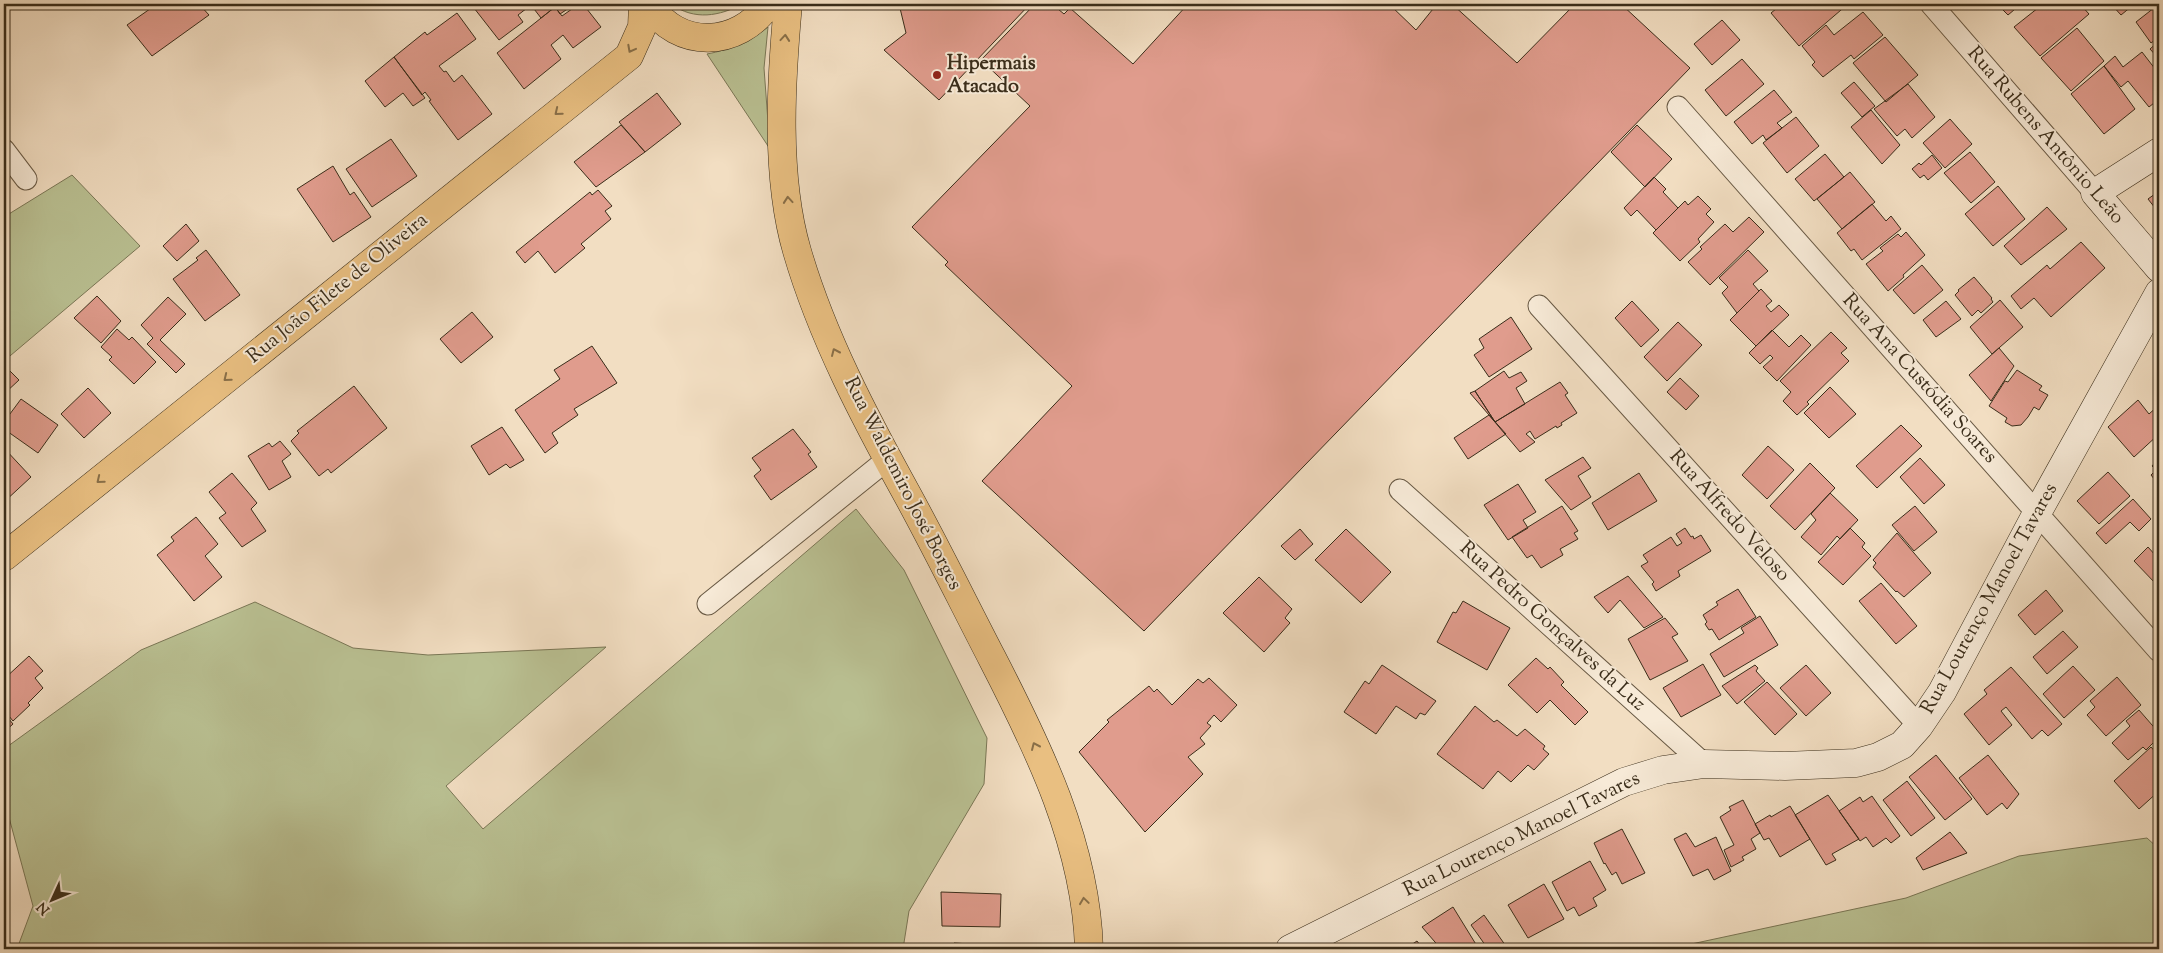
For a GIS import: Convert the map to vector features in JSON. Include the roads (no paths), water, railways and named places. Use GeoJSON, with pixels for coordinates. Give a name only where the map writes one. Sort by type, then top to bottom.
{"type":"FeatureCollection","features":[{"type":"Feature","properties":{"kind":"main road","name":"Rua João Filete de Oliveira"},"geometry":{"type":"LineString","coordinates":[[4,557],[629,56],[642,27],[643,4]]}},
{"type":"Feature","properties":{"kind":"main road"},"geometry":{"type":"LineString","coordinates":[[649,4],[653,11],[678,32],[702,39],[722,37],[746,24],[762,12],[768,4]]}},
{"type":"Feature","properties":{"kind":"main road","name":"Rua Waldemiro José Borges"},"geometry":{"type":"LineString","coordinates":[[788,4],[784,47],[783,154],[788,209],[796,248],[825,331],[853,393],[1008,690],[1053,785],[1070,836],[1081,884],[1089,949]]}},
{"type":"Feature","properties":{"kind":"street","name":"Rua Rubens Antônio Leão"},"geometry":{"type":"LineString","coordinates":[[1931,4],[2159,268]]}},
{"type":"Feature","properties":{"kind":"street","name":"Rua Ana Custódia Soares"},"geometry":{"type":"LineString","coordinates":[[1678,107],[2159,652]]}},
{"type":"Feature","properties":{"kind":"street"},"geometry":{"type":"LineString","coordinates":[[4,150],[26,179]]}},
{"type":"Feature","properties":{"kind":"street"},"geometry":{"type":"LineString","coordinates":[[2095,193],[2159,152]]}},
{"type":"Feature","properties":{"kind":"street","name":"Rua Lourenço Manoel Tavares"},"geometry":{"type":"LineString","coordinates":[[1290,949],[1624,782],[1663,770],[1704,764],[1785,766],[1856,763],[1878,757],[1902,745],[1919,726],[1942,692],[2037,512],[2159,293]]}},
{"type":"Feature","properties":{"kind":"street","name":"Rua Alfredo Veloso"},"geometry":{"type":"LineString","coordinates":[[1540,306],[1919,726]]}},
{"type":"Feature","properties":{"kind":"street"},"geometry":{"type":"LineString","coordinates":[[708,604],[888,459]]}},
{"type":"Feature","properties":{"kind":"street","name":"Rua Pedro Gonçalves da Luz"},"geometry":{"type":"LineString","coordinates":[[1400,490],[1704,764]]}},
{"type":"Feature","properties":{"kind":"place","name":"Hipermais Atacado"},"geometry":{"type":"Point","coordinates":[937,75]}}]}
